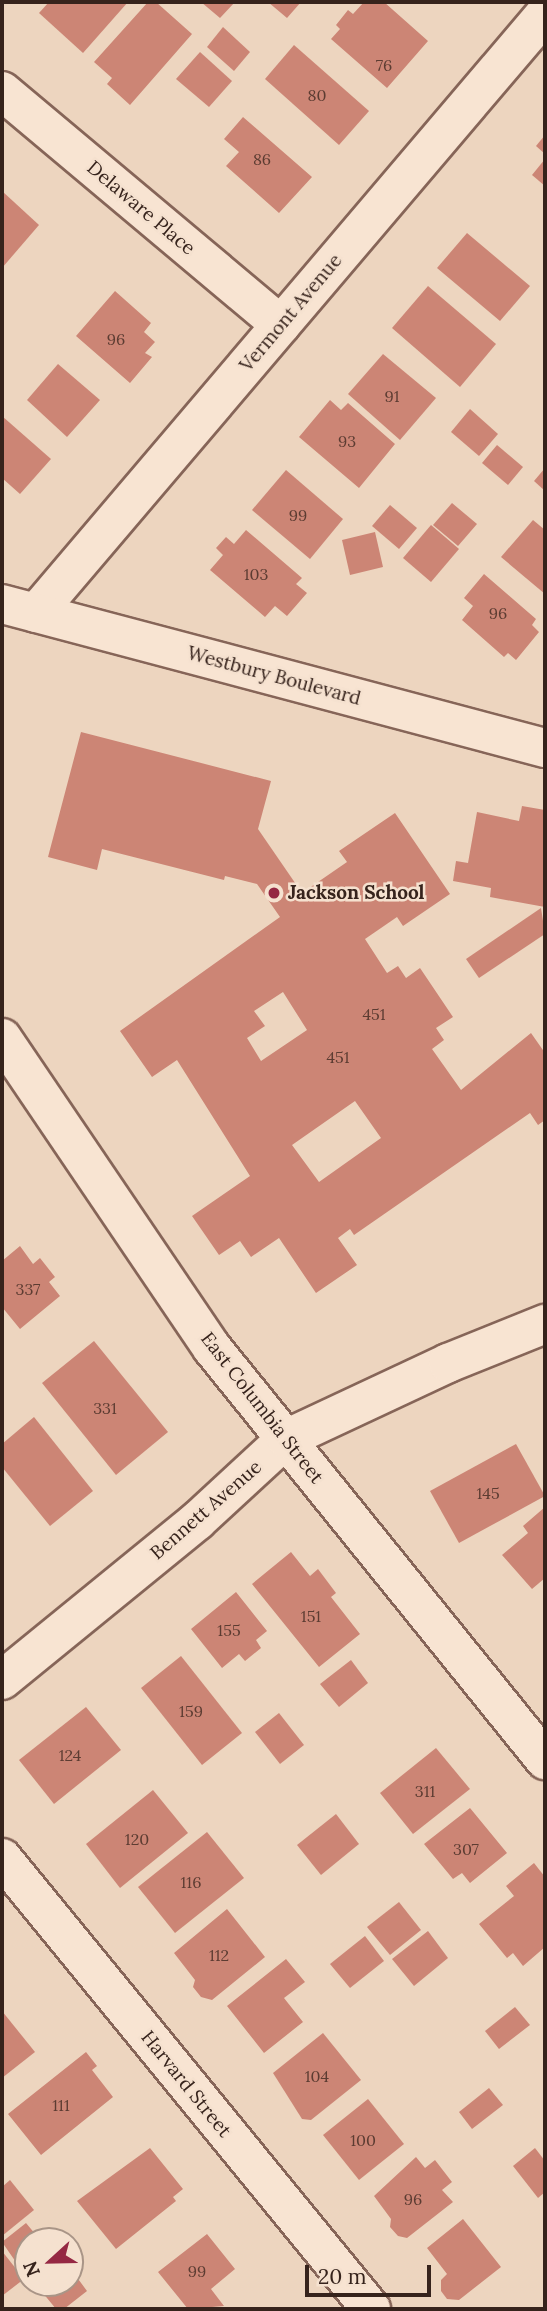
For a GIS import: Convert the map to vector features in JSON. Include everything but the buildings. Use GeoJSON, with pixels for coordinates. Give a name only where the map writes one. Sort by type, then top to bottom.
{"type":"FeatureCollection","features":[{"type":"Feature","properties":{"kind":"street","name":"Vermont Avenue"},"geometry":{"type":"LineString","coordinates":[[19,608],[281,325],[545,14]]}},
{"type":"Feature","properties":{"kind":"street","name":"Delaware Place"},"geometry":{"type":"LineString","coordinates":[[2,92],[281,325]]}},
{"type":"Feature","properties":{"kind":"street","name":"Westbury Boulevard"},"geometry":{"type":"LineString","coordinates":[[19,608],[545,748]]}},
{"type":"Feature","properties":{"kind":"street","name":"East Columbia Street"},"geometry":{"type":"LineString","coordinates":[[2,1038],[212,1348],[545,1760]]}},
{"type":"Feature","properties":{"kind":"street","name":"Bennett Avenue"},"geometry":{"type":"LineString","coordinates":[[2,1680],[197,1521],[286,1439],[448,1363],[545,1324]]}},
{"type":"Feature","properties":{"kind":"street","name":"Harvard Street"},"geometry":{"type":"LineString","coordinates":[[2,1858],[371,2309]]}},
{"type":"Feature","properties":{"kind":"place","name":"Jackson School"},"geometry":{"type":"Point","coordinates":[274,893]}}]}
